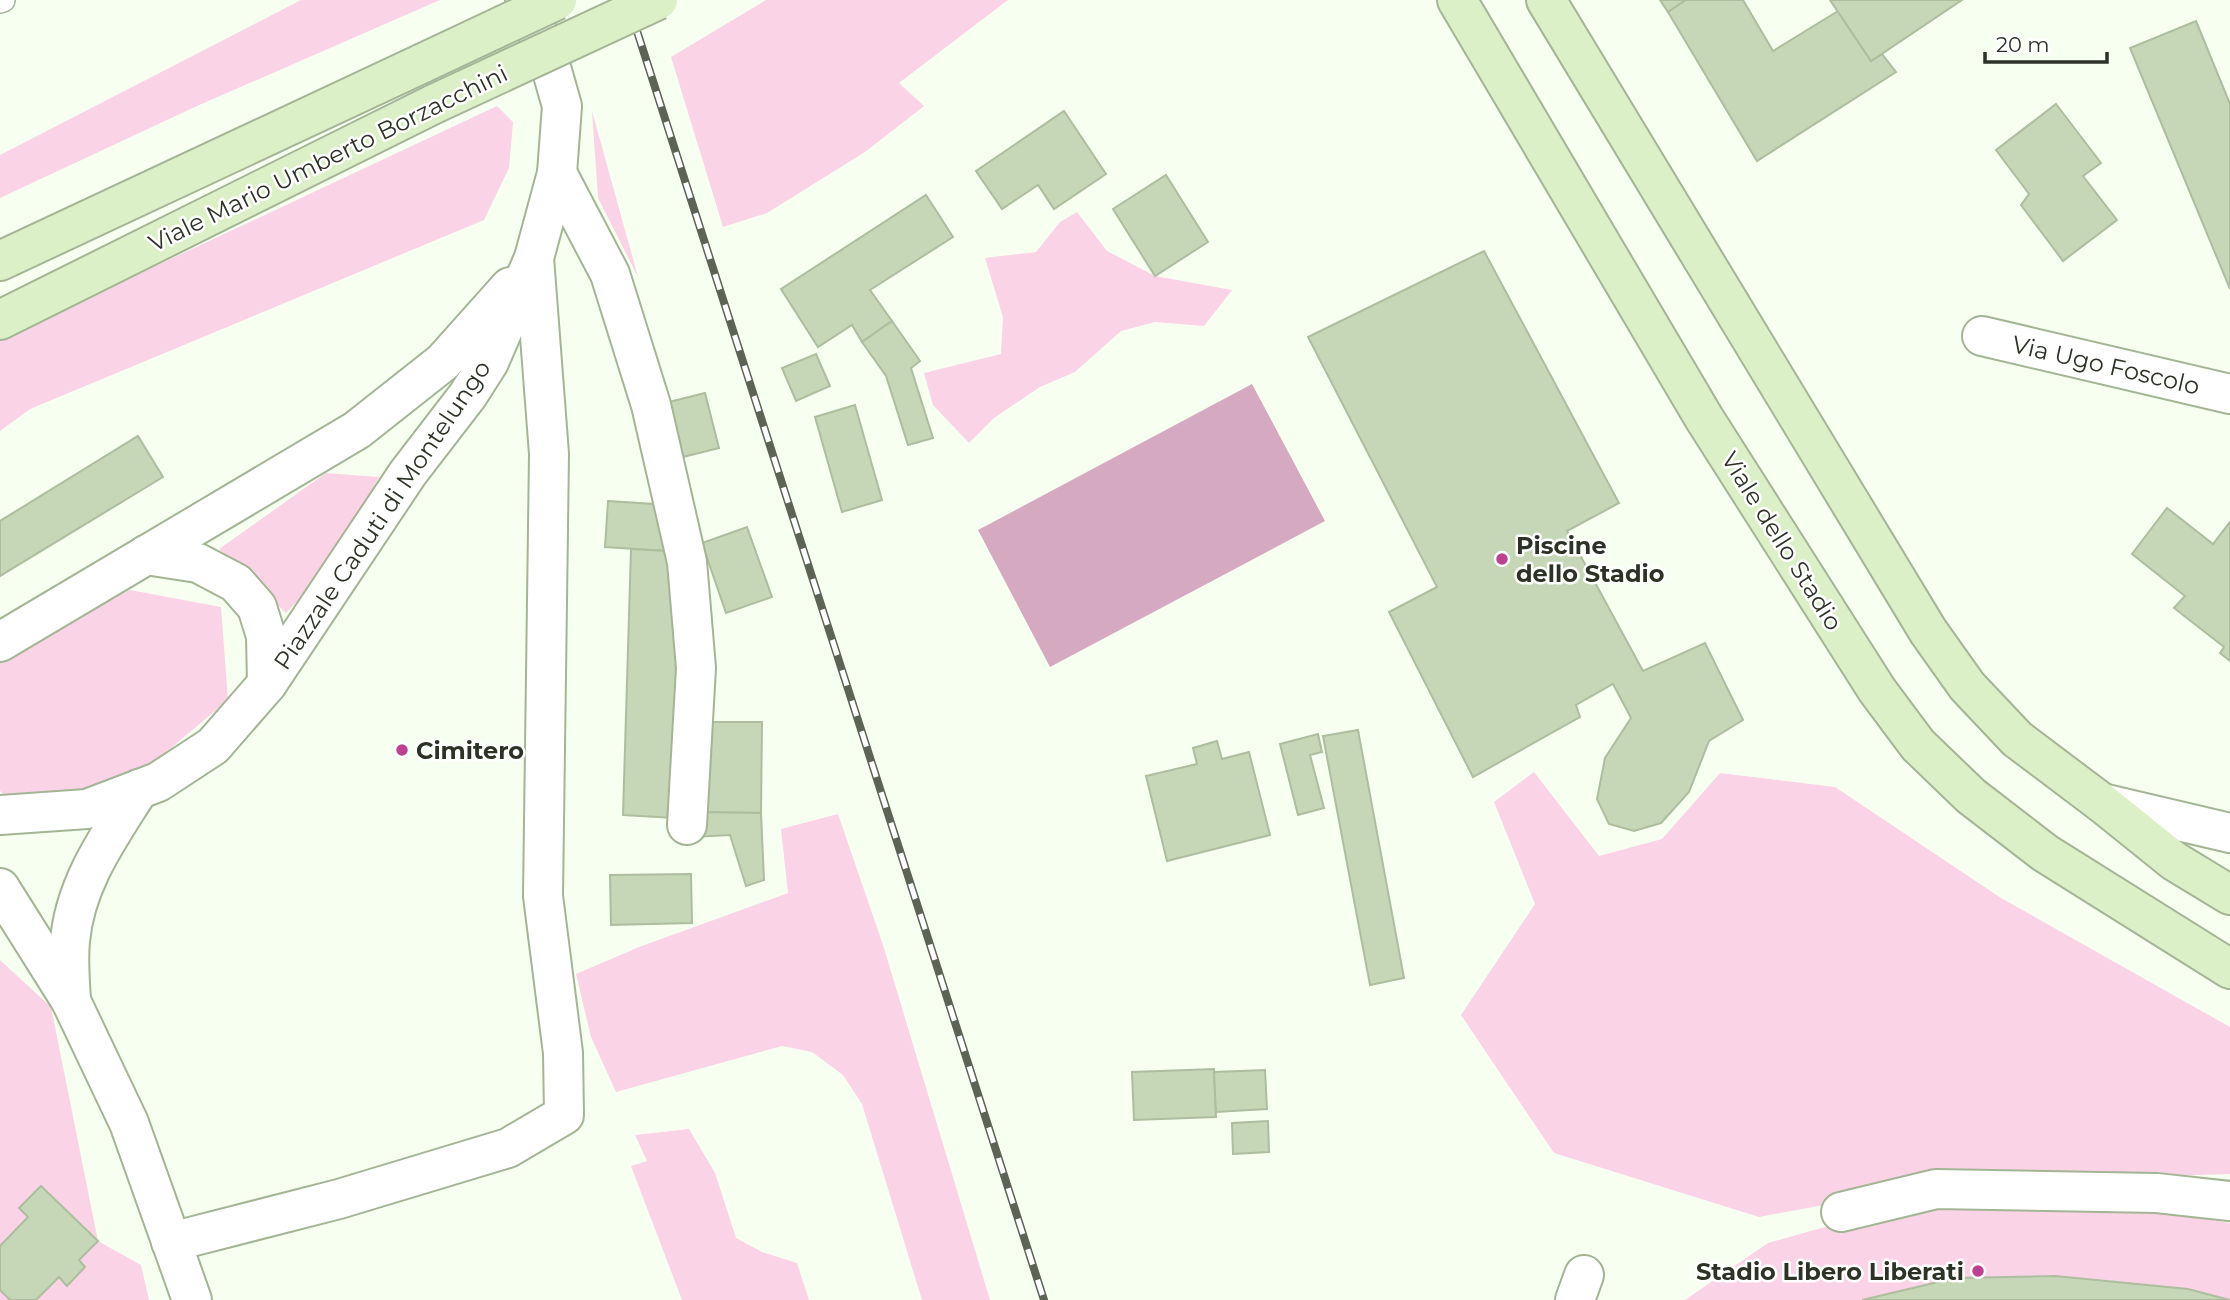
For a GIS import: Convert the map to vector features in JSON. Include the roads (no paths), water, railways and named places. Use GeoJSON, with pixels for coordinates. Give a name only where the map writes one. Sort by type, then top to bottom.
{"type":"FeatureCollection","features":[{"type":"Feature","properties":{"kind":"main road","name":"Viale Mario Umberto Borzacchini"},"geometry":{"type":"LineString","coordinates":[[6,254],[557,0]]}},
{"type":"Feature","properties":{"kind":"main road","name":"Viale Mario Umberto Borzacchini"},"geometry":{"type":"LineString","coordinates":[[0,320],[434,104],[659,0]]}},
{"type":"Feature","properties":{"kind":"main road","name":"Viale dello Stadio"},"geometry":{"type":"LineString","coordinates":[[1457,0],[1704,418],[1877,690],[1918,744],[1971,796],[2045,853],[2230,969]]}},
{"type":"Feature","properties":{"kind":"main road"},"geometry":{"type":"LineString","coordinates":[[1546,0],[1928,631],[1967,686],[2017,739],[2174,861],[2230,895]]}},
{"type":"Feature","properties":{"kind":"street"},"geometry":{"type":"LineString","coordinates":[[171,1242],[340,1199],[508,1148],[564,1115],[563,1053],[543,896],[549,454],[534,258],[556,173],[562,106],[550,64],[525,0]]}},
{"type":"Feature","properties":{"kind":"street"},"geometry":{"type":"LineString","coordinates":[[556,173],[610,274],[651,405],[687,562],[696,668],[687,825]]}},
{"type":"Feature","properties":{"kind":"street","name":"Piazzale Caduti di Montelungo"},"geometry":{"type":"LineString","coordinates":[[0,642],[358,430],[443,362],[534,258]]}},
{"type":"Feature","properties":{"kind":"street","name":"Piazzale Caduti di Montelungo"},"geometry":{"type":"LineString","coordinates":[[0,815],[87,809],[158,782],[213,746],[267,684],[408,473],[468,395],[489,362],[534,258]]}},
{"type":"Feature","properties":{"kind":"street","name":"Via Ugo Foscolo"},"geometry":{"type":"LineString","coordinates":[[1982,336],[2230,394]]}},
{"type":"Feature","properties":{"kind":"street","name":"Piazzale Caduti di Montelungo"},"geometry":{"type":"LineString","coordinates":[[146,555],[198,563],[236,583],[257,607],[266,636],[267,684]]}},
{"type":"Feature","properties":{"kind":"street"},"geometry":{"type":"LineString","coordinates":[[71,1001],[70,941],[81,887],[102,847],[139,789]]}},
{"type":"Feature","properties":{"kind":"street"},"geometry":{"type":"LineString","coordinates":[[2102,803],[2230,833]]}},
{"type":"Feature","properties":{"kind":"street"},"geometry":{"type":"LineString","coordinates":[[0,888],[71,1001],[129,1123],[192,1300]]}},
{"type":"Feature","properties":{"kind":"street"},"geometry":{"type":"LineString","coordinates":[[1841,1212],[1936,1189],[2157,1193],[2230,1201]]}},
{"type":"Feature","properties":{"kind":"railway"},"geometry":{"type":"LineString","coordinates":[[627,0],[1044,1300]]}},
{"type":"Feature","properties":{"kind":"place","name":"Piscine dello Stadio"},"geometry":{"type":"Point","coordinates":[1502,559]}},
{"type":"Feature","properties":{"kind":"place","name":"Cimitero"},"geometry":{"type":"Point","coordinates":[402,750]}},
{"type":"Feature","properties":{"kind":"place","name":"Stadio Libero Liberati"},"geometry":{"type":"Point","coordinates":[1978,1271]}}]}
